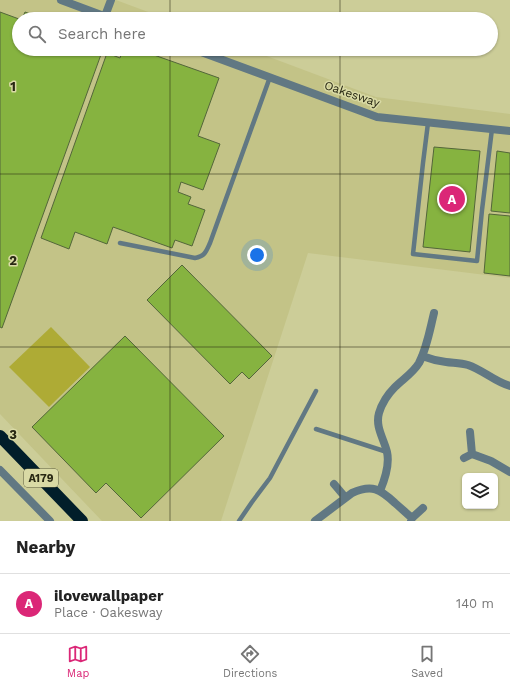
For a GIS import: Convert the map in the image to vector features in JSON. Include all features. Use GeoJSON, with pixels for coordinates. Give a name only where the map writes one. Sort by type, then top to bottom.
{"type":"FeatureCollection","features":[{"type":"Feature","properties":{"kind":"highway","name":"A179"},"geometry":{"type":"LineString","coordinates":[[0,436],[82,521]]}},
{"type":"Feature","properties":{"kind":"street"},"geometry":{"type":"LineString","coordinates":[[61,0],[92,12]]}},
{"type":"Feature","properties":{"kind":"street"},"geometry":{"type":"LineString","coordinates":[[109,12],[111,0]]}},
{"type":"Feature","properties":{"kind":"street","name":"Oakesway"},"geometry":{"type":"LineString","coordinates":[[212,56],[377,117],[510,131]]}},
{"type":"Feature","properties":{"kind":"street"},"geometry":{"type":"LineString","coordinates":[[380,491],[387,472],[387,452],[378,426],[382,405],[396,386],[410,375],[422,356],[434,313]]}},
{"type":"Feature","properties":{"kind":"street"},"geometry":{"type":"LineString","coordinates":[[422,356],[440,361],[467,365],[505,385],[510,386]]}},
{"type":"Feature","properties":{"kind":"street"},"geometry":{"type":"LineString","coordinates":[[470,432],[472,454]]}},
{"type":"Feature","properties":{"kind":"street"},"geometry":{"type":"LineString","coordinates":[[464,458],[472,454],[491,461],[510,472]]}},
{"type":"Feature","properties":{"kind":"street"},"geometry":{"type":"LineString","coordinates":[[0,470],[50,521]]}},
{"type":"Feature","properties":{"kind":"street"},"geometry":{"type":"LineString","coordinates":[[334,484],[345,497]]}},
{"type":"Feature","properties":{"kind":"street"},"geometry":{"type":"LineString","coordinates":[[315,521],[345,497],[359,490],[369,488],[376,489],[388,497],[411,520],[423,508]]}},
{"type":"Feature","properties":{"kind":"lane"},"geometry":{"type":"LineString","coordinates":[[120,243],[194,258],[201,257],[210,242],[270,77]]}},
{"type":"Feature","properties":{"kind":"lane"},"geometry":{"type":"LineString","coordinates":[[428,123],[413,254],[465,260],[477,261],[492,129]]}},
{"type":"Feature","properties":{"kind":"lane"},"geometry":{"type":"LineString","coordinates":[[239,521],[270,478],[316,392]]}},
{"type":"Feature","properties":{"kind":"lane"},"geometry":{"type":"LineString","coordinates":[[316,429],[387,452]]}},
{"type":"Feature","properties":{"kind":"shaded area"},"geometry":{"type":"Polygon","coordinates":[[[0,0],[116,0],[148,12],[12,12],[12,56],[267,56],[376,97],[510,114],[510,278],[308,253],[221,521],[102,521],[0,414],[0,0]]]}},
{"type":"Feature","properties":{"kind":"shaded area"},"geometry":{"type":"Polygon","coordinates":[[[51,327],[90,367],[49,407],[9,367],[51,327]]]}},
{"type":"Feature","properties":{"kind":"building"},"geometry":{"type":"Polygon","coordinates":[[[0,12],[12,16],[12,56],[100,56],[2,328],[0,327],[0,12]]]}},
{"type":"Feature","properties":{"kind":"building"},"geometry":{"type":"Polygon","coordinates":[[[106,56],[115,56],[120,58],[121,56],[157,56],[219,78],[198,136],[220,144],[203,190],[181,182],[178,192],[191,197],[188,204],[205,210],[192,246],[175,240],[172,248],[113,227],[107,244],[75,232],[69,249],[41,238],[106,56]]]}},
{"type":"Feature","properties":{"kind":"building"},"geometry":{"type":"Polygon","coordinates":[[[434,147],[480,151],[470,252],[423,247],[434,147]]]}},
{"type":"Feature","properties":{"kind":"building"},"geometry":{"type":"Polygon","coordinates":[[[497,151],[510,153],[510,213],[491,211],[497,151]]]}},
{"type":"Feature","properties":{"kind":"building"},"geometry":{"type":"Polygon","coordinates":[[[489,214],[510,216],[510,276],[484,273],[489,214]]]}},
{"type":"Feature","properties":{"kind":"building"},"geometry":{"type":"Polygon","coordinates":[[[182,265],[272,356],[249,379],[242,372],[230,384],[147,300],[182,265]]]}},
{"type":"Feature","properties":{"kind":"building"},"geometry":{"type":"Polygon","coordinates":[[[125,336],[224,436],[141,518],[106,483],[96,493],[32,427],[125,336]]]}},
{"type":"Feature","properties":{"kind":"place","name":"ilovewallpaper"},"geometry":{"type":"Point","coordinates":[452,199]}}]}
